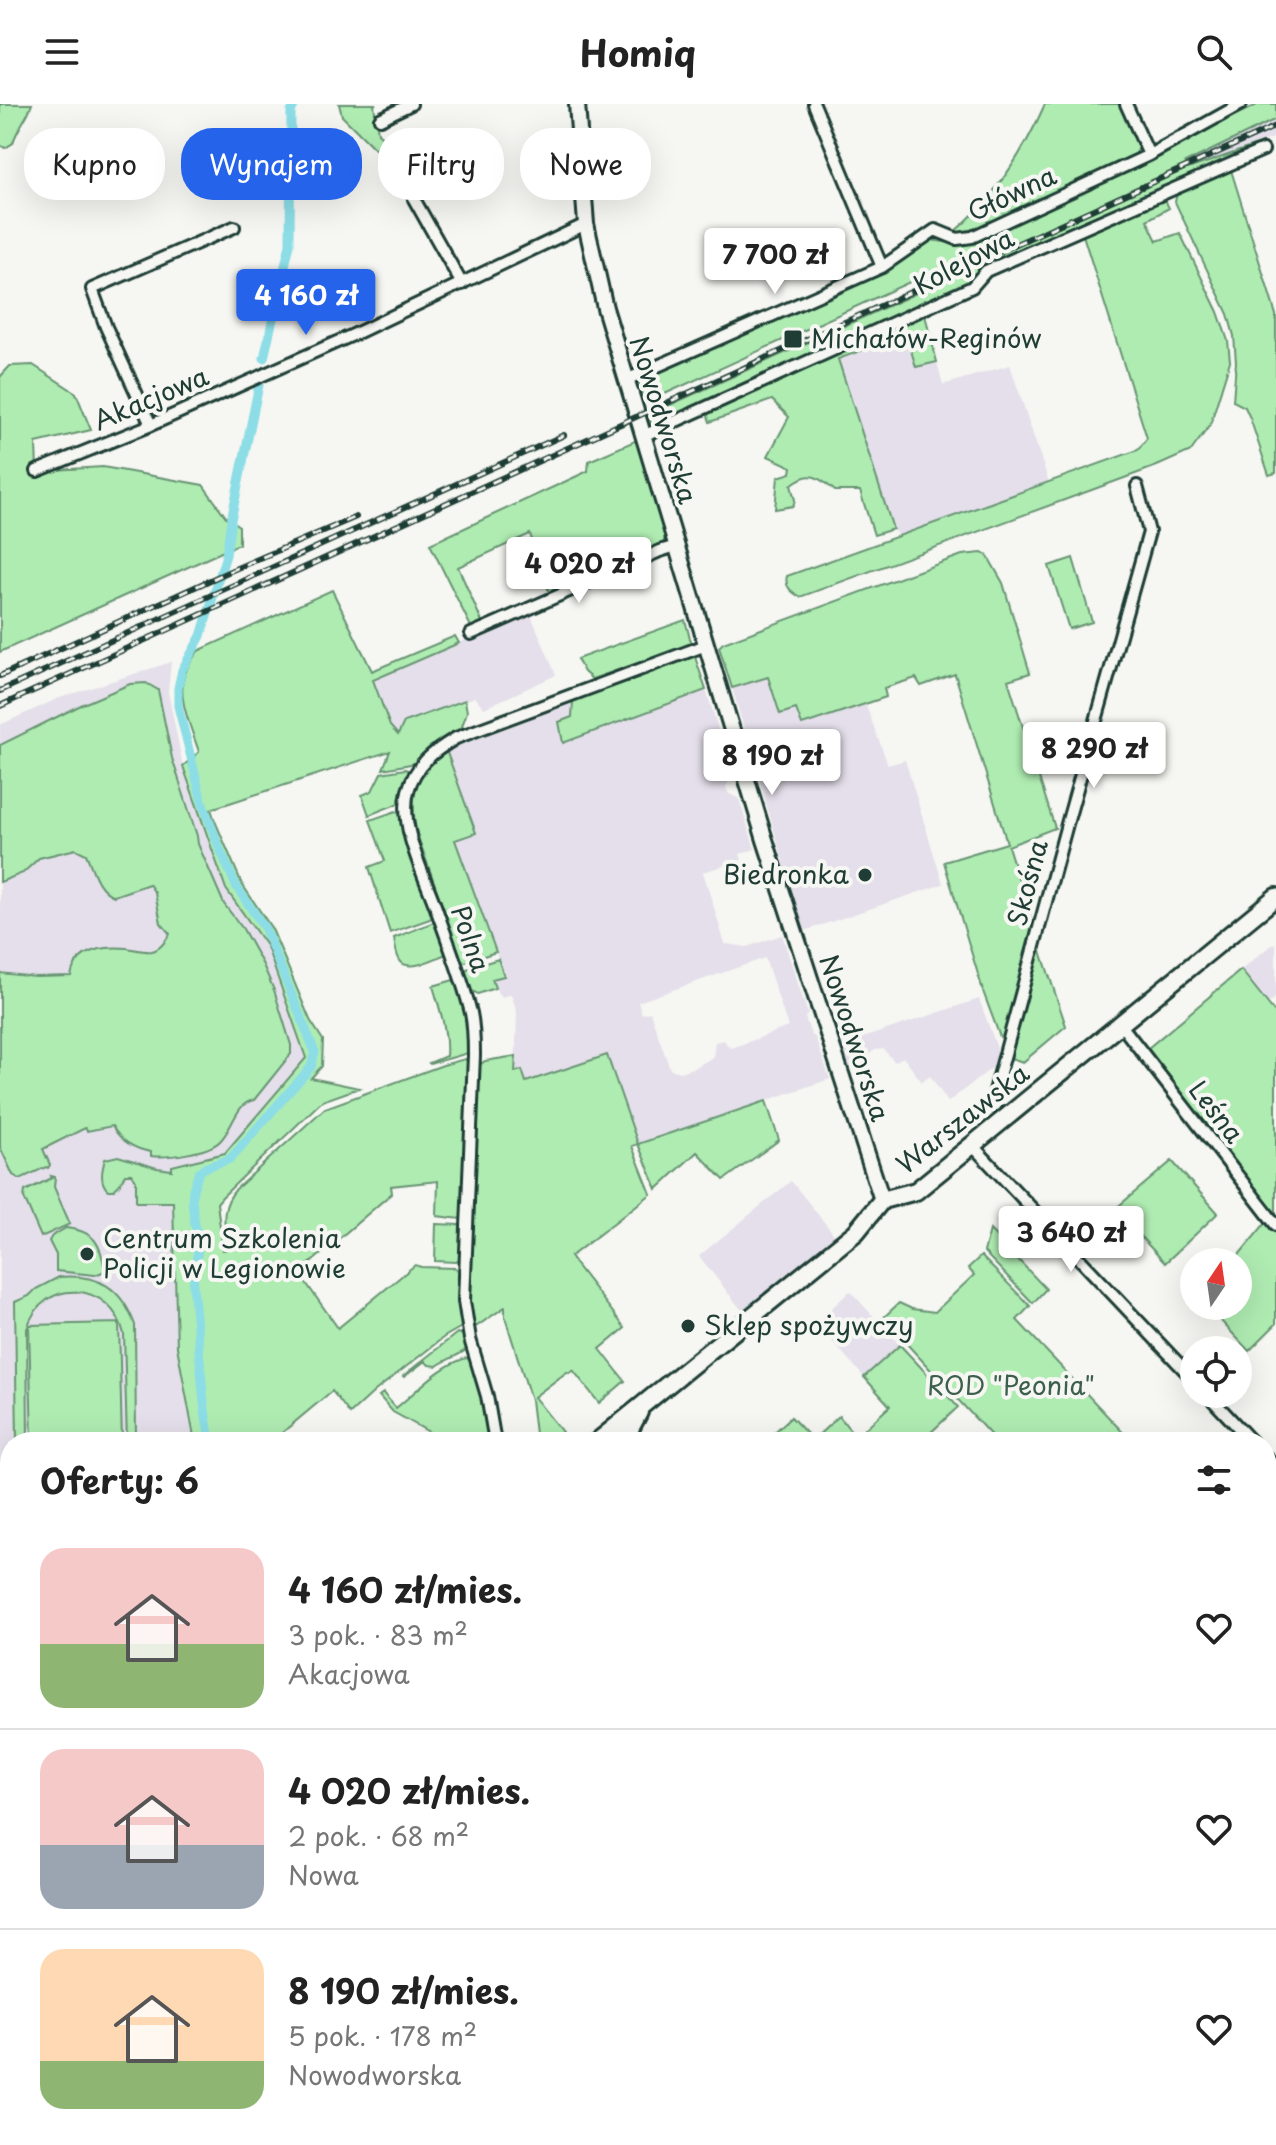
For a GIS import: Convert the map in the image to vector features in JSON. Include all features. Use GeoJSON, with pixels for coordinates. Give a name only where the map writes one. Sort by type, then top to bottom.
{"type":"FeatureCollection","features":[{"type":"Feature","properties":{"kind":"main road","name":"Nowodworska"},"geometry":{"type":"LineString","coordinates":[[577,104],[586,224],[605,308],[805,967],[882,1200]]}},
{"type":"Feature","properties":{"kind":"main road","name":"Warszawska"},"geometry":{"type":"LineString","coordinates":[[609,1432],[856,1232],[882,1200],[916,1191],[1276,897]]}},
{"type":"Feature","properties":{"kind":"main road","name":"Warszawska"},"geometry":{"type":"LineString","coordinates":[[627,1432],[643,1404]]}},
{"type":"Feature","properties":{"kind":"street"},"geometry":{"type":"LineString","coordinates":[[380,119],[411,104]]}},
{"type":"Feature","properties":{"kind":"street"},"geometry":{"type":"LineString","coordinates":[[814,104],[882,267]]}},
{"type":"Feature","properties":{"kind":"street"},"geometry":{"type":"LineString","coordinates":[[1126,104],[1149,155]]}},
{"type":"Feature","properties":{"kind":"street","name":"Główna"},"geometry":{"type":"LineString","coordinates":[[626,380],[882,267],[935,230],[957,239],[972,237],[1149,155],[1241,104]]}},
{"type":"Feature","properties":{"kind":"street","name":"Kolejowa"},"geometry":{"type":"LineString","coordinates":[[643,436],[972,287],[986,271],[1263,150]]}},
{"type":"Feature","properties":{"kind":"street"},"geometry":{"type":"LineString","coordinates":[[415,200],[462,284]]}},
{"type":"Feature","properties":{"kind":"street","name":"Akacjowa"},"geometry":{"type":"LineString","coordinates":[[37,471],[151,425],[462,284],[586,224]]}},
{"type":"Feature","properties":{"kind":"street"},"geometry":{"type":"LineString","coordinates":[[151,425],[92,289],[234,227]]}},
{"type":"Feature","properties":{"kind":"street","name":"Skośna"},"geometry":{"type":"LineString","coordinates":[[995,1106],[992,1102],[999,1074],[1149,532],[1137,486]]}},
{"type":"Feature","properties":{"kind":"street"},"geometry":{"type":"LineString","coordinates":[[471,634],[676,546]]}},
{"type":"Feature","properties":{"kind":"street","name":"Polna"},"geometry":{"type":"LineString","coordinates":[[493,1432],[487,1396],[470,1339],[464,1301],[474,1055],[472,1016],[414,848],[406,810],[408,790],[419,766],[456,738],[706,645]]}},
{"type":"Feature","properties":{"kind":"street","name":"Leśna"},"geometry":{"type":"LineString","coordinates":[[1121,1025],[1276,1225]]}},
{"type":"Feature","properties":{"kind":"street"},"geometry":{"type":"LineString","coordinates":[[972,1145],[1180,1365]]}},
{"type":"Feature","properties":{"kind":"street"},"geometry":{"type":"LineString","coordinates":[[1220,1408],[1243,1432]]}},
{"type":"Feature","properties":{"kind":"shaded area"},"geometry":{"type":"Polygon","coordinates":[[[1276,119],[1276,137],[1188,169],[1185,163],[1276,119]]]}},
{"type":"Feature","properties":{"kind":"shaded area"},"geometry":{"type":"Polygon","coordinates":[[[929,281],[932,286],[648,415],[646,409],[929,281]]]}},
{"type":"Feature","properties":{"kind":"shaded area"},"geometry":{"type":"Polygon","coordinates":[[[906,334],[916,367],[937,362],[943,385],[1010,365],[1049,483],[898,536],[893,529],[838,359],[906,334]]]}},
{"type":"Feature","properties":{"kind":"shaded area"},"geometry":{"type":"Polygon","coordinates":[[[530,613],[556,675],[484,708],[475,697],[405,722],[398,735],[390,726],[373,679],[530,613]]]}},
{"type":"Feature","properties":{"kind":"shaded area","name":"Centrum Szkolenia Policji w Legionowie"},"geometry":{"type":"Polygon","coordinates":[[[171,662],[168,692],[183,766],[226,889],[267,947],[306,1058],[225,1153],[172,1166],[177,1347],[193,1432],[0,1432],[0,725],[57,699],[171,662]]]}},
{"type":"Feature","properties":{"kind":"shaded area"},"geometry":{"type":"Polygon","coordinates":[[[768,677],[780,714],[796,709],[802,725],[865,703],[888,765],[905,760],[943,884],[804,931],[732,688],[768,677]]]}},
{"type":"Feature","properties":{"kind":"shaded area"},"geometry":{"type":"Polygon","coordinates":[[[706,690],[733,776],[726,786],[728,793],[739,799],[755,849],[740,854],[742,860],[703,872],[725,944],[747,947],[782,935],[808,1014],[805,1017],[811,1035],[815,1037],[830,1079],[637,1144],[526,1082],[515,1072],[517,1012],[511,994],[502,997],[492,979],[504,975],[455,840],[475,832],[446,750],[529,720],[527,713],[577,697],[573,702],[572,717],[561,730],[563,743],[706,690]],[[765,958],[638,1002],[642,1014],[650,1012],[670,1069],[680,1072],[713,1057],[715,1042],[724,1040],[732,1048],[788,1027],[765,958]]]}},
{"type":"Feature","properties":{"kind":"shaded area"},"geometry":{"type":"Polygon","coordinates":[[[1274,943],[1276,997],[1268,1004],[1241,970],[1274,943]]]}},
{"type":"Feature","properties":{"kind":"shaded area"},"geometry":{"type":"Polygon","coordinates":[[[979,999],[997,1048],[997,1064],[948,1102],[930,1076],[922,1082],[903,1057],[895,1062],[883,1049],[875,1050],[850,1068],[842,1045],[979,999]]]}},
{"type":"Feature","properties":{"kind":"shaded area"},"geometry":{"type":"Polygon","coordinates":[[[791,1181],[836,1237],[744,1313],[699,1256],[791,1181]]]}},
{"type":"Feature","properties":{"kind":"shaded area"},"geometry":{"type":"Polygon","coordinates":[[[850,1291],[900,1345],[864,1377],[816,1323],[850,1291]]]}},
{"type":"Feature","properties":{"kind":"green space"},"geometry":{"type":"Polygon","coordinates":[[[0,104],[32,104],[13,143],[5,148],[0,145],[0,104]]]}},
{"type":"Feature","properties":{"kind":"green space"},"geometry":{"type":"Polygon","coordinates":[[[339,104],[376,104],[378,152],[362,136],[362,128],[354,128],[342,116],[339,104]]]}},
{"type":"Feature","properties":{"kind":"green space"},"geometry":{"type":"Polygon","coordinates":[[[1045,104],[1120,104],[1140,146],[1135,155],[970,233],[954,232],[969,219],[1007,173],[1045,104]]]}},
{"type":"Feature","properties":{"kind":"green space"},"geometry":{"type":"Polygon","coordinates":[[[1259,104],[1276,104],[1276,119],[1185,163],[1188,169],[1262,143],[1251,152],[971,275],[965,287],[653,428],[648,415],[932,286],[925,275],[645,403],[639,382],[856,284],[897,263],[930,240],[959,244],[968,242],[1259,104]]]}},
{"type":"Feature","properties":{"kind":"green space"},"geometry":{"type":"Polygon","coordinates":[[[1231,170],[1276,315],[1276,473],[1269,475],[1245,407],[1233,401],[1236,362],[1228,314],[1175,202],[1177,193],[1231,170]]]}},
{"type":"Feature","properties":{"kind":"green space"},"geometry":{"type":"Polygon","coordinates":[[[1164,198],[1169,208],[1147,220],[1157,241],[1180,233],[1218,312],[1228,341],[1230,361],[1210,425],[1191,451],[800,597],[792,591],[787,576],[1138,450],[1147,438],[1083,235],[1164,198]]]}},
{"type":"Feature","properties":{"kind":"green space"},"geometry":{"type":"Polygon","coordinates":[[[925,315],[937,362],[916,367],[906,334],[838,359],[893,529],[874,535],[860,491],[835,491],[809,476],[791,485],[795,500],[793,506],[775,509],[778,477],[791,473],[792,467],[768,456],[789,417],[772,400],[710,422],[707,413],[841,349],[925,315]]]}},
{"type":"Feature","properties":{"kind":"green space"},"geometry":{"type":"Polygon","coordinates":[[[33,365],[76,393],[91,430],[36,443],[37,471],[103,467],[203,485],[226,517],[239,526],[239,544],[0,652],[0,377],[10,366],[33,365]]]}},
{"type":"Feature","properties":{"kind":"green space"},"geometry":{"type":"Polygon","coordinates":[[[637,440],[664,526],[663,546],[550,595],[530,534],[458,567],[483,624],[472,629],[430,544],[588,471],[589,461],[637,440]]]}},
{"type":"Feature","properties":{"kind":"green space"},"geometry":{"type":"Polygon","coordinates":[[[962,555],[987,555],[1003,583],[1030,673],[1008,680],[1055,828],[1008,846],[1034,929],[1004,1039],[1000,1037],[984,994],[944,862],[1007,843],[955,674],[921,686],[916,678],[884,688],[886,697],[802,725],[796,709],[780,714],[768,677],[732,688],[719,647],[962,555]]]}},
{"type":"Feature","properties":{"kind":"green space"},"geometry":{"type":"Polygon","coordinates":[[[1073,558],[1092,622],[1069,629],[1049,566],[1073,558]]]}},
{"type":"Feature","properties":{"kind":"green space"},"geometry":{"type":"Polygon","coordinates":[[[332,590],[372,671],[455,636],[459,643],[373,680],[390,726],[398,735],[404,722],[465,700],[467,712],[460,732],[430,750],[416,763],[383,769],[390,751],[211,809],[242,884],[272,929],[310,1020],[323,1040],[322,1066],[311,1078],[359,1088],[322,1101],[222,1197],[217,1203],[223,1250],[227,1249],[224,1218],[227,1203],[236,1189],[325,1108],[443,1065],[465,1059],[468,1062],[464,1215],[461,1219],[437,1216],[438,1181],[391,1186],[392,1193],[299,1273],[338,1328],[415,1265],[455,1268],[459,1272],[458,1296],[463,1326],[444,1337],[350,1414],[332,1391],[283,1432],[193,1432],[177,1347],[173,1202],[136,1202],[136,1180],[132,1174],[125,1174],[114,1190],[108,1190],[102,1180],[105,1159],[118,1156],[172,1170],[172,1166],[225,1153],[306,1058],[267,947],[226,889],[183,766],[199,752],[182,693],[187,668],[198,651],[332,590]]]}},
{"type":"Feature","properties":{"kind":"green space"},"geometry":{"type":"Polygon","coordinates":[[[685,620],[690,645],[592,679],[577,659],[685,620]]]}},
{"type":"Feature","properties":{"kind":"green space"},"geometry":{"type":"Polygon","coordinates":[[[694,654],[706,690],[563,743],[559,722],[572,717],[573,702],[577,697],[694,654]]]}},
{"type":"Feature","properties":{"kind":"green space"},"geometry":{"type":"Polygon","coordinates":[[[146,683],[158,690],[172,758],[198,844],[224,904],[243,929],[263,965],[274,990],[291,1054],[254,1100],[242,1106],[224,1137],[213,1146],[186,1154],[151,1156],[151,1152],[124,1140],[112,1126],[87,1131],[85,1128],[43,1149],[50,1165],[48,1168],[20,1179],[13,1175],[0,1147],[0,973],[36,977],[71,976],[78,960],[92,951],[127,948],[152,951],[161,946],[170,934],[161,923],[155,893],[149,884],[114,896],[103,889],[86,854],[76,849],[39,858],[23,873],[0,882],[0,745],[130,684],[146,683]]]}},
{"type":"Feature","properties":{"kind":"green space"},"geometry":{"type":"Polygon","coordinates":[[[446,750],[476,833],[455,840],[496,952],[465,962],[462,961],[415,821],[414,797],[420,776],[426,766],[446,750]]]}},
{"type":"Feature","properties":{"kind":"green space"},"geometry":{"type":"Polygon","coordinates":[[[405,769],[410,773],[402,802],[369,815],[362,795],[372,791],[381,773],[405,769]]]}},
{"type":"Feature","properties":{"kind":"green space"},"geometry":{"type":"Polygon","coordinates":[[[396,811],[401,814],[406,839],[433,915],[430,919],[390,933],[369,867],[385,861],[370,820],[396,811]]]}},
{"type":"Feature","properties":{"kind":"green space"},"geometry":{"type":"Polygon","coordinates":[[[434,922],[446,954],[418,965],[402,963],[394,938],[434,922]]]}},
{"type":"Feature","properties":{"kind":"green space"},"geometry":{"type":"Polygon","coordinates":[[[1038,942],[1066,1026],[1023,1062],[1008,1057],[1038,942]]]}},
{"type":"Feature","properties":{"kind":"green space"},"geometry":{"type":"Polygon","coordinates":[[[498,959],[504,976],[492,979],[495,988],[478,994],[469,989],[464,970],[498,959]]]}},
{"type":"Feature","properties":{"kind":"green space"},"geometry":{"type":"Polygon","coordinates":[[[1241,970],[1276,1014],[1276,1218],[1147,1049],[1241,970]]]}},
{"type":"Feature","properties":{"kind":"green space"},"geometry":{"type":"Polygon","coordinates":[[[457,979],[467,1022],[468,1053],[430,1064],[446,1056],[445,1030],[433,986],[457,979]]]}},
{"type":"Feature","properties":{"kind":"green space"},"geometry":{"type":"Polygon","coordinates":[[[607,1055],[638,1144],[632,1146],[651,1194],[570,1257],[625,1328],[600,1349],[625,1381],[599,1403],[573,1370],[534,1397],[562,1432],[535,1432],[531,1400],[505,1317],[505,1307],[472,1327],[469,1298],[477,1067],[485,1061],[516,1056],[515,1072],[522,1070],[526,1082],[607,1055]]]}},
{"type":"Feature","properties":{"kind":"green space"},"geometry":{"type":"Polygon","coordinates":[[[766,1101],[779,1140],[724,1180],[697,1152],[657,1189],[638,1144],[766,1101]]]}},
{"type":"Feature","properties":{"kind":"green space"},"geometry":{"type":"Polygon","coordinates":[[[1172,1161],[1218,1213],[1165,1263],[1115,1209],[1172,1161]]]}},
{"type":"Feature","properties":{"kind":"green space"},"geometry":{"type":"Polygon","coordinates":[[[51,1176],[55,1177],[54,1187],[70,1224],[41,1237],[24,1198],[25,1191],[51,1176]]]}},
{"type":"Feature","properties":{"kind":"green space"},"geometry":{"type":"Polygon","coordinates":[[[1267,1221],[1276,1232],[1276,1324],[1252,1348],[1252,1336],[1235,1336],[1220,1320],[1252,1320],[1252,1248],[1245,1248],[1267,1221]]]}},
{"type":"Feature","properties":{"kind":"green space"},"geometry":{"type":"Polygon","coordinates":[[[436,1224],[460,1225],[463,1228],[461,1259],[456,1262],[435,1261],[436,1224]]]}},
{"type":"Feature","properties":{"kind":"green space"},"geometry":{"type":"Polygon","coordinates":[[[66,1228],[84,1232],[95,1240],[105,1271],[95,1275],[56,1271],[56,1255],[49,1241],[66,1228]]]}},
{"type":"Feature","properties":{"kind":"green space"},"geometry":{"type":"Polygon","coordinates":[[[990,1230],[1046,1289],[1033,1303],[984,1252],[990,1230]]]}},
{"type":"Feature","properties":{"kind":"green space","name":"ROD \"Peonia\""},"geometry":{"type":"Polygon","coordinates":[[[981,1256],[1030,1306],[1017,1320],[1123,1432],[988,1432],[883,1318],[899,1303],[912,1309],[935,1312],[974,1275],[968,1268],[981,1256]]]}},
{"type":"Feature","properties":{"kind":"green space"},"geometry":{"type":"Polygon","coordinates":[[[59,1277],[86,1278],[107,1286],[123,1301],[135,1325],[136,1432],[127,1432],[124,1334],[117,1316],[106,1303],[92,1295],[77,1292],[61,1293],[47,1300],[35,1312],[27,1329],[28,1432],[17,1432],[15,1302],[59,1277]]]}},
{"type":"Feature","properties":{"kind":"green space"},"geometry":{"type":"Polygon","coordinates":[[[119,1323],[122,1432],[32,1432],[29,1325],[119,1323]]]}},
{"type":"Feature","properties":{"kind":"green space"},"geometry":{"type":"Polygon","coordinates":[[[457,1333],[465,1335],[466,1350],[437,1366],[425,1361],[403,1376],[457,1333]]]}},
{"type":"Feature","properties":{"kind":"green space"},"geometry":{"type":"Polygon","coordinates":[[[900,1345],[958,1407],[931,1432],[861,1432],[890,1406],[864,1377],[900,1345]]]}},
{"type":"Feature","properties":{"kind":"green space"},"geometry":{"type":"Polygon","coordinates":[[[466,1358],[472,1360],[486,1405],[489,1432],[429,1432],[393,1412],[379,1396],[383,1393],[396,1408],[456,1362],[466,1358]]]}},
{"type":"Feature","properties":{"kind":"green space"},"geometry":{"type":"Polygon","coordinates":[[[839,1416],[852,1432],[822,1432],[839,1416]]]}},
{"type":"Feature","properties":{"kind":"green space"},"geometry":{"type":"Polygon","coordinates":[[[791,1417],[805,1432],[775,1432],[791,1417]]]}},
{"type":"Feature","properties":{"kind":"waterway"},"geometry":{"type":"LineString","coordinates":[[264,358],[290,244],[291,112],[295,104]]}},
{"type":"Feature","properties":{"kind":"waterway"},"geometry":{"type":"LineString","coordinates":[[208,1432],[193,1285],[198,1249],[193,1189],[204,1168],[230,1159],[311,1067],[315,1052],[265,929],[236,886],[219,847],[202,801],[178,706],[182,670],[201,636],[226,555],[259,385]]}},
{"type":"Feature","properties":{"kind":"railway"},"geometry":{"type":"LineString","coordinates":[[0,706],[1276,126]]}},
{"type":"Feature","properties":{"kind":"railway"},"geometry":{"type":"LineString","coordinates":[[0,691],[564,435]]}},
{"type":"Feature","properties":{"kind":"railway"},"geometry":{"type":"LineString","coordinates":[[0,676],[356,517]]}},
{"type":"Feature","properties":{"kind":"place","name":"Michałów-Reginów"},"geometry":{"type":"Point","coordinates":[793,339]}},
{"type":"Feature","properties":{"kind":"place","name":"Biedronka"},"geometry":{"type":"Point","coordinates":[865,875]}},
{"type":"Feature","properties":{"kind":"place","name":"Centrum Szkolenia Policji w Legionowie"},"geometry":{"type":"Point","coordinates":[87,1254]}},
{"type":"Feature","properties":{"kind":"place","name":"Sklep spożywczy"},"geometry":{"type":"Point","coordinates":[688,1326]}}]}
